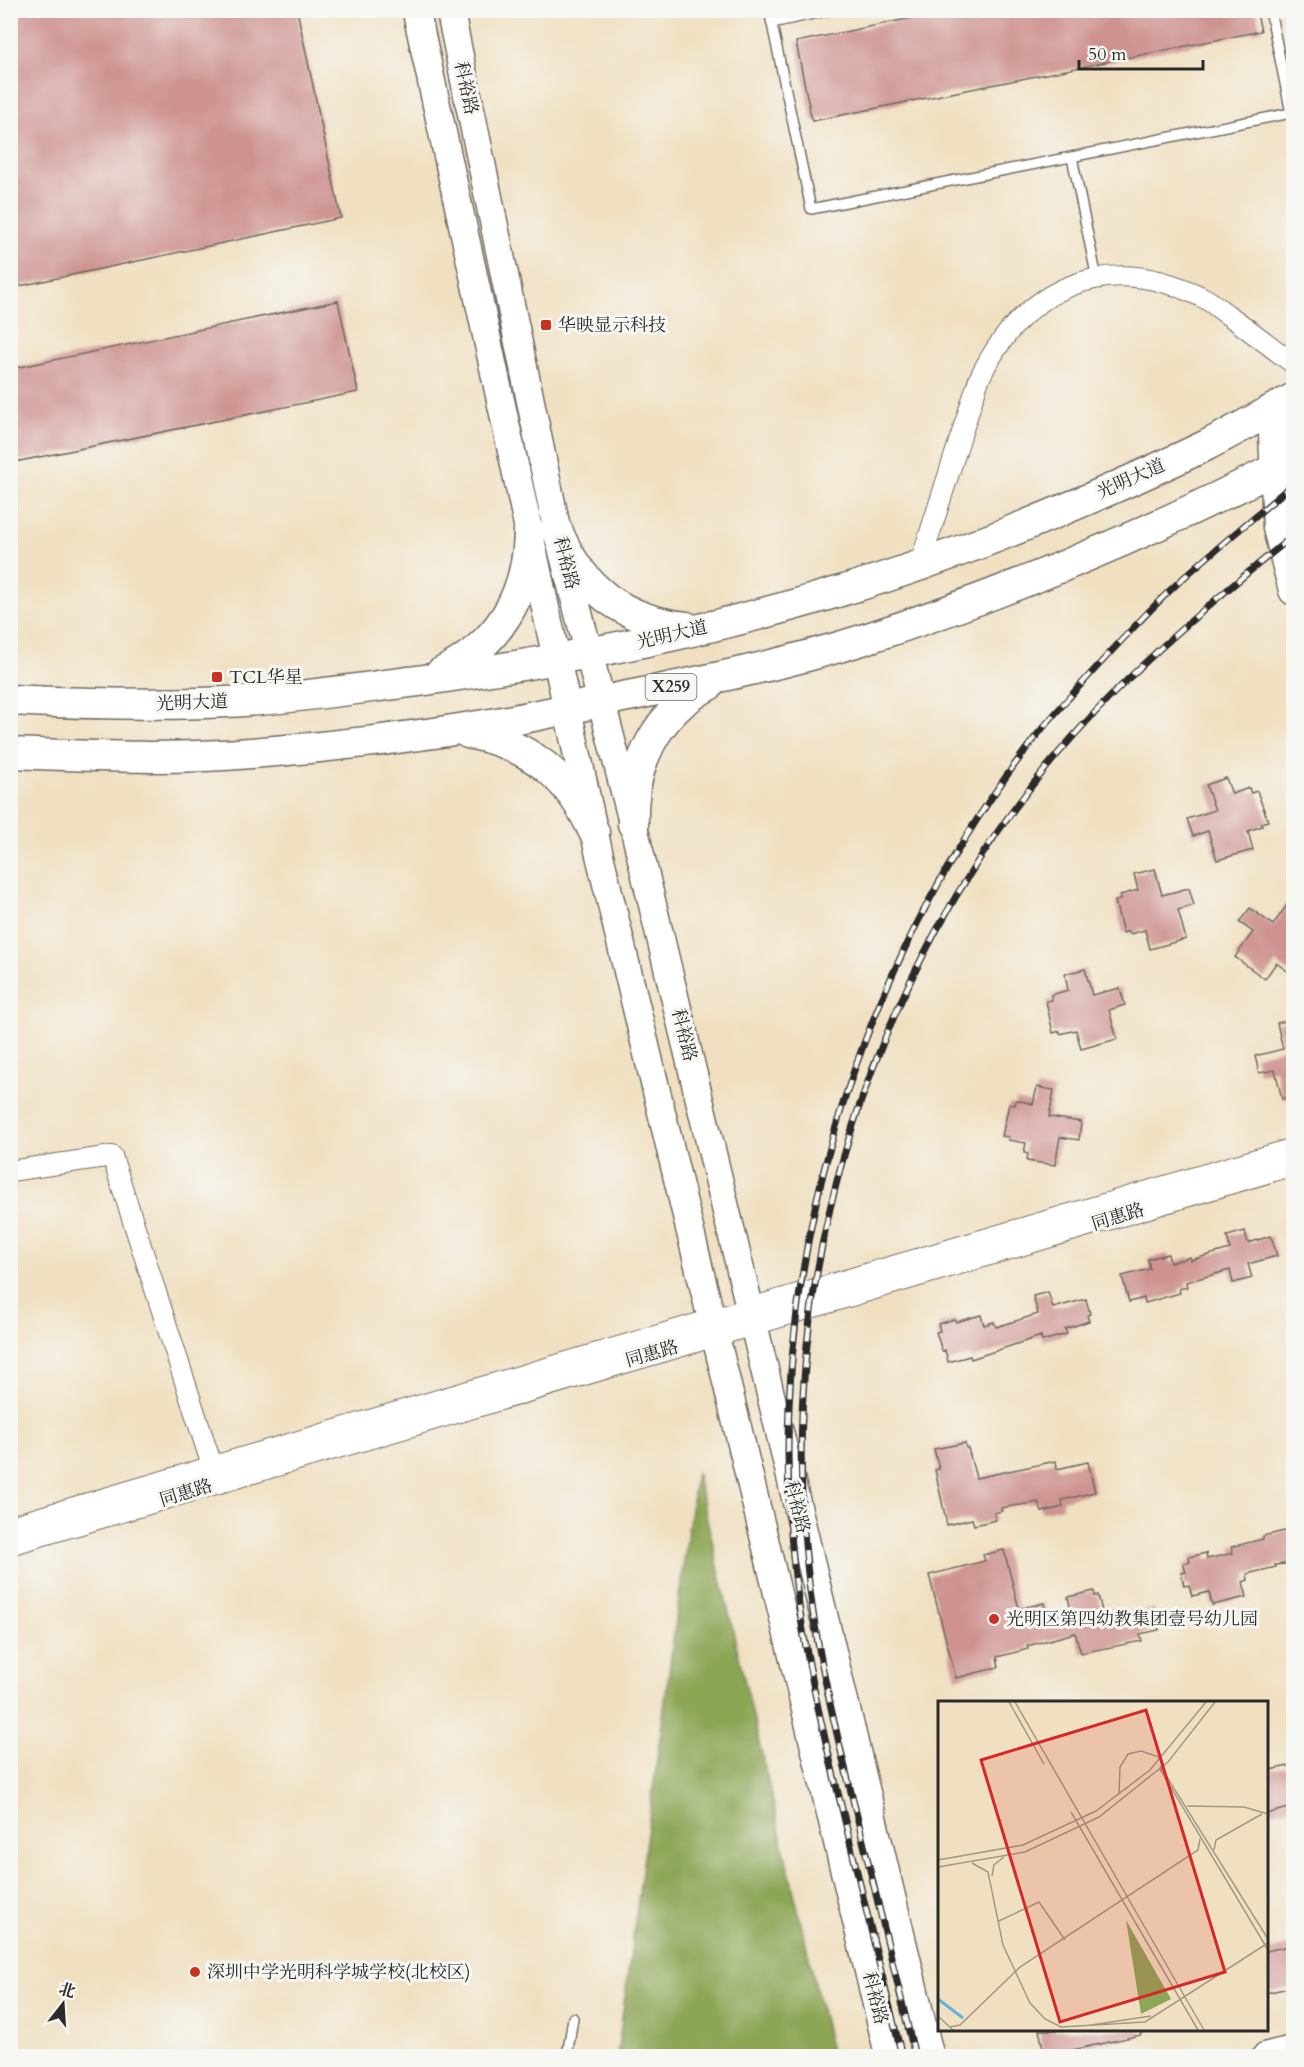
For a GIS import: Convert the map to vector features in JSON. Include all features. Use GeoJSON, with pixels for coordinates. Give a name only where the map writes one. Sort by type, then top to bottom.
{"type":"FeatureCollection","features":[{"type":"Feature","properties":{"kind":"main road","name":"科裕路"},"geometry":{"type":"LineString","coordinates":[[416,10],[543,531],[589,654],[633,824],[930,2056]]}},
{"type":"Feature","properties":{"kind":"main road","name":"科裕路"},"geometry":{"type":"LineString","coordinates":[[450,10],[543,531],[557,660],[567,709],[594,832],[889,2056]]}},
{"type":"Feature","properties":{"kind":"main road"},"geometry":{"type":"LineString","coordinates":[[1283,404],[1287,461],[1278,528],[1293,590]]}},
{"type":"Feature","properties":{"kind":"main road","name":"光明大道"},"geometry":{"type":"LineString","coordinates":[[10,700],[119,705],[246,701],[421,680],[557,660],[721,624],[844,590],[973,546],[1207,445],[1283,404]]}},
{"type":"Feature","properties":{"kind":"main road","name":"X259"},"geometry":{"type":"LineString","coordinates":[[10,753],[119,758],[249,754],[495,723],[734,675],[860,641],[992,595],[1231,492],[1287,461]]}},
{"type":"Feature","properties":{"kind":"main road"},"geometry":{"type":"LineString","coordinates":[[421,680],[456,666],[485,643],[498,629],[508,615],[522,583],[528,557],[543,531],[568,553],[593,587],[620,607],[652,621],[669,625],[686,627],[721,624]]}},
{"type":"Feature","properties":{"kind":"main road"},"geometry":{"type":"LineString","coordinates":[[633,824],[634,788],[641,762],[652,738],[673,711],[687,699],[717,681],[734,675]]}},
{"type":"Feature","properties":{"kind":"main road"},"geometry":{"type":"LineString","coordinates":[[431,732],[459,732],[487,736],[537,759],[565,784],[594,832]]}},
{"type":"Feature","properties":{"kind":"main road"},"geometry":{"type":"LineString","coordinates":[[1266,2056],[1293,2049]]}},
{"type":"Feature","properties":{"kind":"street"},"geometry":{"type":"LineString","coordinates":[[920,564],[978,379],[990,356],[1018,319],[1053,294],[1079,282],[1097,279],[1131,276],[1156,279],[1196,294],[1239,322],[1293,364]]}},
{"type":"Feature","properties":{"kind":"street","name":"同惠路"},"geometry":{"type":"LineString","coordinates":[[751,1316],[1293,1148]]}},
{"type":"Feature","properties":{"kind":"street"},"geometry":{"type":"LineString","coordinates":[[10,1171],[112,1156],[215,1474]]}},
{"type":"Feature","properties":{"kind":"street","name":"同惠路"},"geometry":{"type":"LineString","coordinates":[[10,1526],[215,1474],[751,1316],[1293,1165]]}},
{"type":"Feature","properties":{"kind":"street","name":"同惠路"},"geometry":{"type":"LineString","coordinates":[[10,1545],[215,1474]]}},
{"type":"Feature","properties":{"kind":"lane"},"geometry":{"type":"LineString","coordinates":[[769,10],[811,209],[1291,113],[1270,10]]}},
{"type":"Feature","properties":{"kind":"lane"},"geometry":{"type":"LineString","coordinates":[[772,23],[832,10]]}},
{"type":"Feature","properties":{"kind":"lane"},"geometry":{"type":"LineString","coordinates":[[1072,157],[1097,279]]}},
{"type":"Feature","properties":{"kind":"lane"},"geometry":{"type":"LineString","coordinates":[[567,2056],[573,2018]]}},
{"type":"Feature","properties":{"kind":"path"},"geometry":{"type":"LineString","coordinates":[[919,10],[920,16]]}},
{"type":"Feature","properties":{"kind":"green space"},"geometry":{"type":"Polygon","coordinates":[[[696,1472],[832,2056],[617,2056],[696,1472]]]}},
{"type":"Feature","properties":{"kind":"building"},"geometry":{"type":"Polygon","coordinates":[[[10,10],[297,10],[341,218],[10,288],[10,10]]]}},
{"type":"Feature","properties":{"kind":"building"},"geometry":{"type":"Polygon","coordinates":[[[950,10],[1256,10],[1261,31],[812,121],[796,42],[950,10]]]}},
{"type":"Feature","properties":{"kind":"building"},"geometry":{"type":"Polygon","coordinates":[[[338,301],[358,392],[10,463],[10,369],[338,301]]]}},
{"type":"Feature","properties":{"kind":"building"},"geometry":{"type":"Polygon","coordinates":[[[1226,778],[1232,794],[1249,788],[1251,793],[1257,791],[1268,821],[1248,831],[1253,850],[1217,860],[1208,831],[1193,836],[1187,819],[1215,810],[1206,785],[1226,778]]]}},
{"type":"Feature","properties":{"kind":"building"},"geometry":{"type":"Polygon","coordinates":[[[1155,869],[1162,895],[1189,888],[1194,905],[1178,910],[1186,939],[1150,949],[1145,930],[1130,934],[1129,931],[1123,933],[1115,901],[1121,900],[1120,895],[1138,890],[1134,874],[1155,869]]]}},
{"type":"Feature","properties":{"kind":"building"},"geometry":{"type":"Polygon","coordinates":[[[1293,896],[1293,975],[1276,963],[1265,979],[1235,957],[1253,932],[1239,922],[1250,908],[1273,925],[1293,896]]]}},
{"type":"Feature","properties":{"kind":"building"},"geometry":{"type":"Polygon","coordinates":[[[1085,969],[1092,995],[1120,988],[1125,1005],[1109,1010],[1117,1039],[1081,1049],[1076,1030],[1060,1034],[1060,1031],[1053,1033],[1046,1001],[1052,1000],[1051,995],[1068,990],[1065,974],[1085,969]]]}},
{"type":"Feature","properties":{"kind":"building"},"geometry":{"type":"Polygon","coordinates":[[[1293,1019],[1293,1097],[1282,1099],[1275,1070],[1259,1073],[1255,1056],[1283,1049],[1277,1023],[1293,1019]]]}},
{"type":"Feature","properties":{"kind":"building"},"geometry":{"type":"Polygon","coordinates":[[[1037,1087],[1054,1090],[1049,1117],[1081,1122],[1079,1140],[1060,1137],[1055,1165],[1027,1161],[1028,1154],[1024,1153],[1026,1143],[1008,1140],[1009,1137],[1002,1136],[1009,1104],[1015,1105],[1016,1100],[1033,1104],[1037,1087]]]}},
{"type":"Feature","properties":{"kind":"building"},"geometry":{"type":"Polygon","coordinates":[[[1245,1231],[1248,1243],[1271,1236],[1277,1256],[1248,1264],[1252,1278],[1233,1283],[1230,1270],[1186,1282],[1187,1287],[1179,1289],[1180,1293],[1145,1303],[1144,1298],[1129,1302],[1122,1276],[1150,1269],[1148,1259],[1168,1254],[1170,1263],[1190,1257],[1191,1260],[1230,1249],[1227,1236],[1245,1231]]]}},
{"type":"Feature","properties":{"kind":"building"},"geometry":{"type":"Polygon","coordinates":[[[1048,1292],[1053,1308],[1086,1299],[1090,1314],[1087,1315],[1089,1321],[1065,1329],[1067,1334],[1042,1341],[1041,1336],[971,1359],[970,1356],[948,1362],[936,1332],[940,1331],[938,1324],[981,1315],[984,1325],[994,1322],[996,1327],[1038,1314],[1033,1296],[1048,1292]]]}},
{"type":"Feature","properties":{"kind":"building"},"geometry":{"type":"Polygon","coordinates":[[[965,1443],[976,1478],[1056,1461],[1057,1469],[1088,1462],[1095,1492],[1062,1500],[1063,1507],[1042,1512],[1038,1502],[1001,1508],[1002,1511],[994,1513],[996,1520],[974,1525],[972,1519],[947,1525],[935,1470],[939,1469],[934,1449],[965,1443]]]}},
{"type":"Feature","properties":{"kind":"building"},"geometry":{"type":"Polygon","coordinates":[[[1289,1530],[1290,1536],[1293,1536],[1293,1563],[1275,1565],[1276,1567],[1247,1574],[1248,1580],[1243,1582],[1247,1597],[1212,1605],[1209,1592],[1192,1596],[1189,1585],[1184,1586],[1181,1573],[1186,1572],[1183,1564],[1190,1562],[1189,1557],[1206,1553],[1207,1559],[1233,1553],[1231,1547],[1289,1530]]]}},
{"type":"Feature","properties":{"kind":"building","name":"光明区第四幼教集团壹号幼儿园"},"geometry":{"type":"Polygon","coordinates":[[[1004,1550],[1019,1609],[1044,1603],[1047,1616],[1071,1611],[1068,1597],[1094,1591],[1095,1596],[1098,1595],[1103,1615],[1121,1611],[1123,1616],[1154,1608],[1159,1630],[1140,1634],[1142,1641],[1081,1653],[1075,1633],[997,1657],[999,1667],[956,1678],[929,1575],[985,1561],[983,1555],[1004,1550]]]}},
{"type":"Feature","properties":{"kind":"building"},"geometry":{"type":"Polygon","coordinates":[[[1293,1765],[1293,1807],[1268,1813],[1268,1771],[1293,1765]]]}},
{"type":"Feature","properties":{"kind":"building"},"geometry":{"type":"Polygon","coordinates":[[[1293,1945],[1293,1987],[1268,1993],[1268,1951],[1293,1945]]]}},
{"type":"Feature","properties":{"kind":"building"},"geometry":{"type":"Polygon","coordinates":[[[1039,2031],[1140,2031],[1141,2035],[1045,2056],[1039,2031]]]}},
{"type":"Feature","properties":{"kind":"railway"},"geometry":{"type":"LineString","coordinates":[[902,2056],[822,1727],[804,1637],[795,1576],[788,1464],[793,1352],[808,1241],[834,1132],[871,1026],[917,924],[972,827],[1037,735],[1161,599],[1294,483]]}},
{"type":"Feature","properties":{"kind":"railway"},"geometry":{"type":"LineString","coordinates":[[915,2056],[828,1696],[808,1574],[801,1463],[806,1353],[823,1243],[850,1135],[888,1031],[936,931],[994,837],[1062,749],[1116,691],[1203,611],[1294,535]]}},
{"type":"Feature","properties":{"kind":"place","name":"华映显示科技"},"geometry":{"type":"Point","coordinates":[546,325]}},
{"type":"Feature","properties":{"kind":"place","name":"TCL华星"},"geometry":{"type":"Point","coordinates":[217,677]}},
{"type":"Feature","properties":{"kind":"place","name":"光明区第四幼教集团壹号幼儿园"},"geometry":{"type":"Point","coordinates":[994,1619]}},
{"type":"Feature","properties":{"kind":"place","name":"深圳中学光明科学城学校(北校区)"},"geometry":{"type":"Point","coordinates":[195,1972]}}]}
